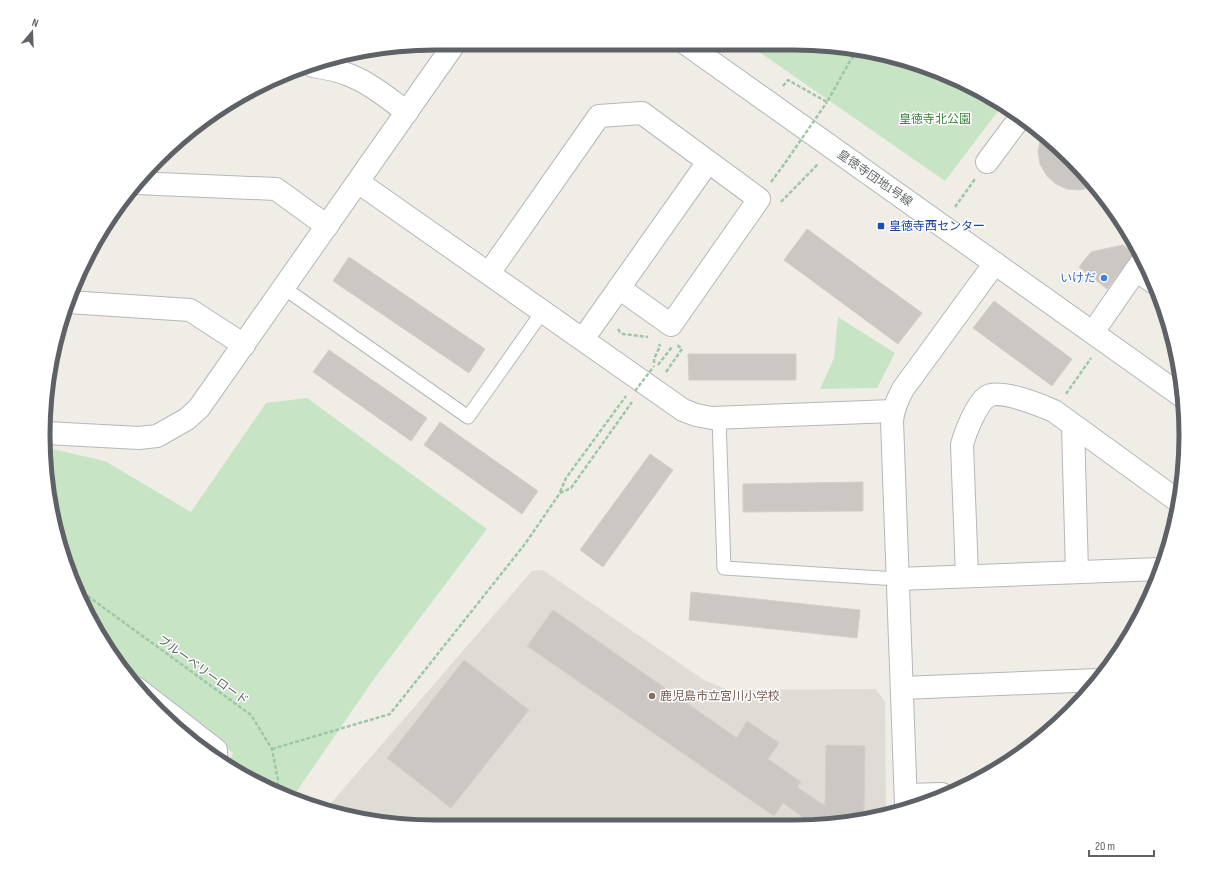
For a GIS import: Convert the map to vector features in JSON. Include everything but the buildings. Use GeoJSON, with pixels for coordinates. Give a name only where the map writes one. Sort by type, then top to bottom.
{"type":"FeatureCollection","features":[{"type":"Feature","properties":{"kind":"street"},"geometry":{"type":"LineString","coordinates":[[50,433],[139,438],[157,436],[188,419],[199,408],[244,345],[450,50]]}},
{"type":"Feature","properties":{"kind":"street","name":"皇徳寺団地1号線"},"geometry":{"type":"LineString","coordinates":[[695,50],[1177,392]]}},
{"type":"Feature","properties":{"kind":"street"},"geometry":{"type":"LineString","coordinates":[[320,67],[350,75],[407,112]]}},
{"type":"Feature","properties":{"kind":"street"},"geometry":{"type":"LineString","coordinates":[[489,273],[599,116],[642,113],[759,199],[671,325],[619,288]]}},
{"type":"Feature","properties":{"kind":"street"},"geometry":{"type":"LineString","coordinates":[[987,162],[1017,122]]}},
{"type":"Feature","properties":{"kind":"street"},"geometry":{"type":"LineString","coordinates":[[583,339],[708,162]]}},
{"type":"Feature","properties":{"kind":"street"},"geometry":{"type":"LineString","coordinates":[[358,182],[683,410],[696,415],[712,418],[893,411]]}},
{"type":"Feature","properties":{"kind":"street"},"geometry":{"type":"LineString","coordinates":[[143,184],[276,189],[327,226]]}},
{"type":"Feature","properties":{"kind":"street"},"geometry":{"type":"LineString","coordinates":[[927,797],[906,800],[897,579],[892,429],[893,411],[895,403],[903,389],[995,263]]}},
{"type":"Feature","properties":{"kind":"street"},"geometry":{"type":"LineString","coordinates":[[1093,332],[1143,273]]}},
{"type":"Feature","properties":{"kind":"street"},"geometry":{"type":"LineString","coordinates":[[73,302],[190,310],[244,345]]}},
{"type":"Feature","properties":{"kind":"street"},"geometry":{"type":"LineString","coordinates":[[967,576],[962,445],[968,426],[981,401],[988,395],[1003,394],[1037,404],[1054,411],[1174,498]]}},
{"type":"Feature","properties":{"kind":"street"},"geometry":{"type":"LineString","coordinates":[[1073,426],[1077,572]]}},
{"type":"Feature","properties":{"kind":"street"},"geometry":{"type":"LineString","coordinates":[[897,579],[1155,569]]}},
{"type":"Feature","properties":{"kind":"street"},"geometry":{"type":"LineString","coordinates":[[902,688],[1090,680]]}},
{"type":"Feature","properties":{"kind":"street"},"geometry":{"type":"LineString","coordinates":[[174,718],[216,751]]}},
{"type":"Feature","properties":{"kind":"lane"},"geometry":{"type":"LineString","coordinates":[[284,288],[468,417],[542,311]]}},
{"type":"Feature","properties":{"kind":"lane"},"geometry":{"type":"LineString","coordinates":[[719,418],[724,568],[897,579]]}},
{"type":"Feature","properties":{"kind":"path"},"geometry":{"type":"LineString","coordinates":[[785,163],[827,102],[855,55]]}},
{"type":"Feature","properties":{"kind":"path"},"geometry":{"type":"LineString","coordinates":[[782,87],[788,80],[827,102]]}},
{"type":"Feature","properties":{"kind":"path"},"geometry":{"type":"LineString","coordinates":[[953,209],[987,162]]}},
{"type":"Feature","properties":{"kind":"path"},"geometry":{"type":"LineString","coordinates":[[778,205],[818,163]]}},
{"type":"Feature","properties":{"kind":"path"},"geometry":{"type":"LineString","coordinates":[[664,374],[682,349],[675,344]]}},
{"type":"Feature","properties":{"kind":"path"},"geometry":{"type":"LineString","coordinates":[[635,391],[654,366],[654,359],[660,346]]}},
{"type":"Feature","properties":{"kind":"path"},"geometry":{"type":"LineString","coordinates":[[660,365],[669,352]]}},
{"type":"Feature","properties":{"kind":"path"},"geometry":{"type":"LineString","coordinates":[[1063,398],[1092,356]]}},
{"type":"Feature","properties":{"kind":"path"},"geometry":{"type":"LineString","coordinates":[[272,749],[390,714],[525,544],[560,493],[566,478],[626,396]]}},
{"type":"Feature","properties":{"kind":"path"},"geometry":{"type":"LineString","coordinates":[[560,493],[571,488],[632,402]]}},
{"type":"Feature","properties":{"kind":"path","name":"ブルーベリーロード"},"geometry":{"type":"LineString","coordinates":[[85,595],[251,716],[272,749],[278,786]]}},
{"type":"Feature","properties":{"kind":"shaded area","name":"鹿児島市立宮川小学校"},"geometry":{"type":"Polygon","coordinates":[[[543,570],[704,680],[728,690],[876,689],[885,702],[886,809],[844,817],[794,820],[435,820],[385,817],[360,813],[329,805],[532,571],[543,570]]]}},
{"type":"Feature","properties":{"kind":"green space","name":"皇徳寺北公園"},"geometry":{"type":"Polygon","coordinates":[[[756,50],[794,50],[844,53],[894,63],[941,79],[999,110],[945,181],[756,50]]]}},
{"type":"Feature","properties":{"kind":"green space"},"geometry":{"type":"Polygon","coordinates":[[[838,317],[895,353],[877,388],[820,389],[834,358],[838,317]]]}},
{"type":"Feature","properties":{"kind":"green space"},"geometry":{"type":"Polygon","coordinates":[[[307,398],[487,529],[374,679],[295,794],[265,780],[229,760],[233,753],[140,681],[115,649],[90,605],[70,559],[57,510],[51,460],[51,450],[52,449],[105,461],[191,512],[266,403],[307,398]]]}},
{"type":"Feature","properties":{"kind":"place","name":"皇徳寺西センター"},"geometry":{"type":"Point","coordinates":[881,226]}},
{"type":"Feature","properties":{"kind":"place","name":"いけだ"},"geometry":{"type":"Point","coordinates":[1104,278]}},
{"type":"Feature","properties":{"kind":"place","name":"鹿児島市立宮川小学校"},"geometry":{"type":"Point","coordinates":[652,696]}}]}
